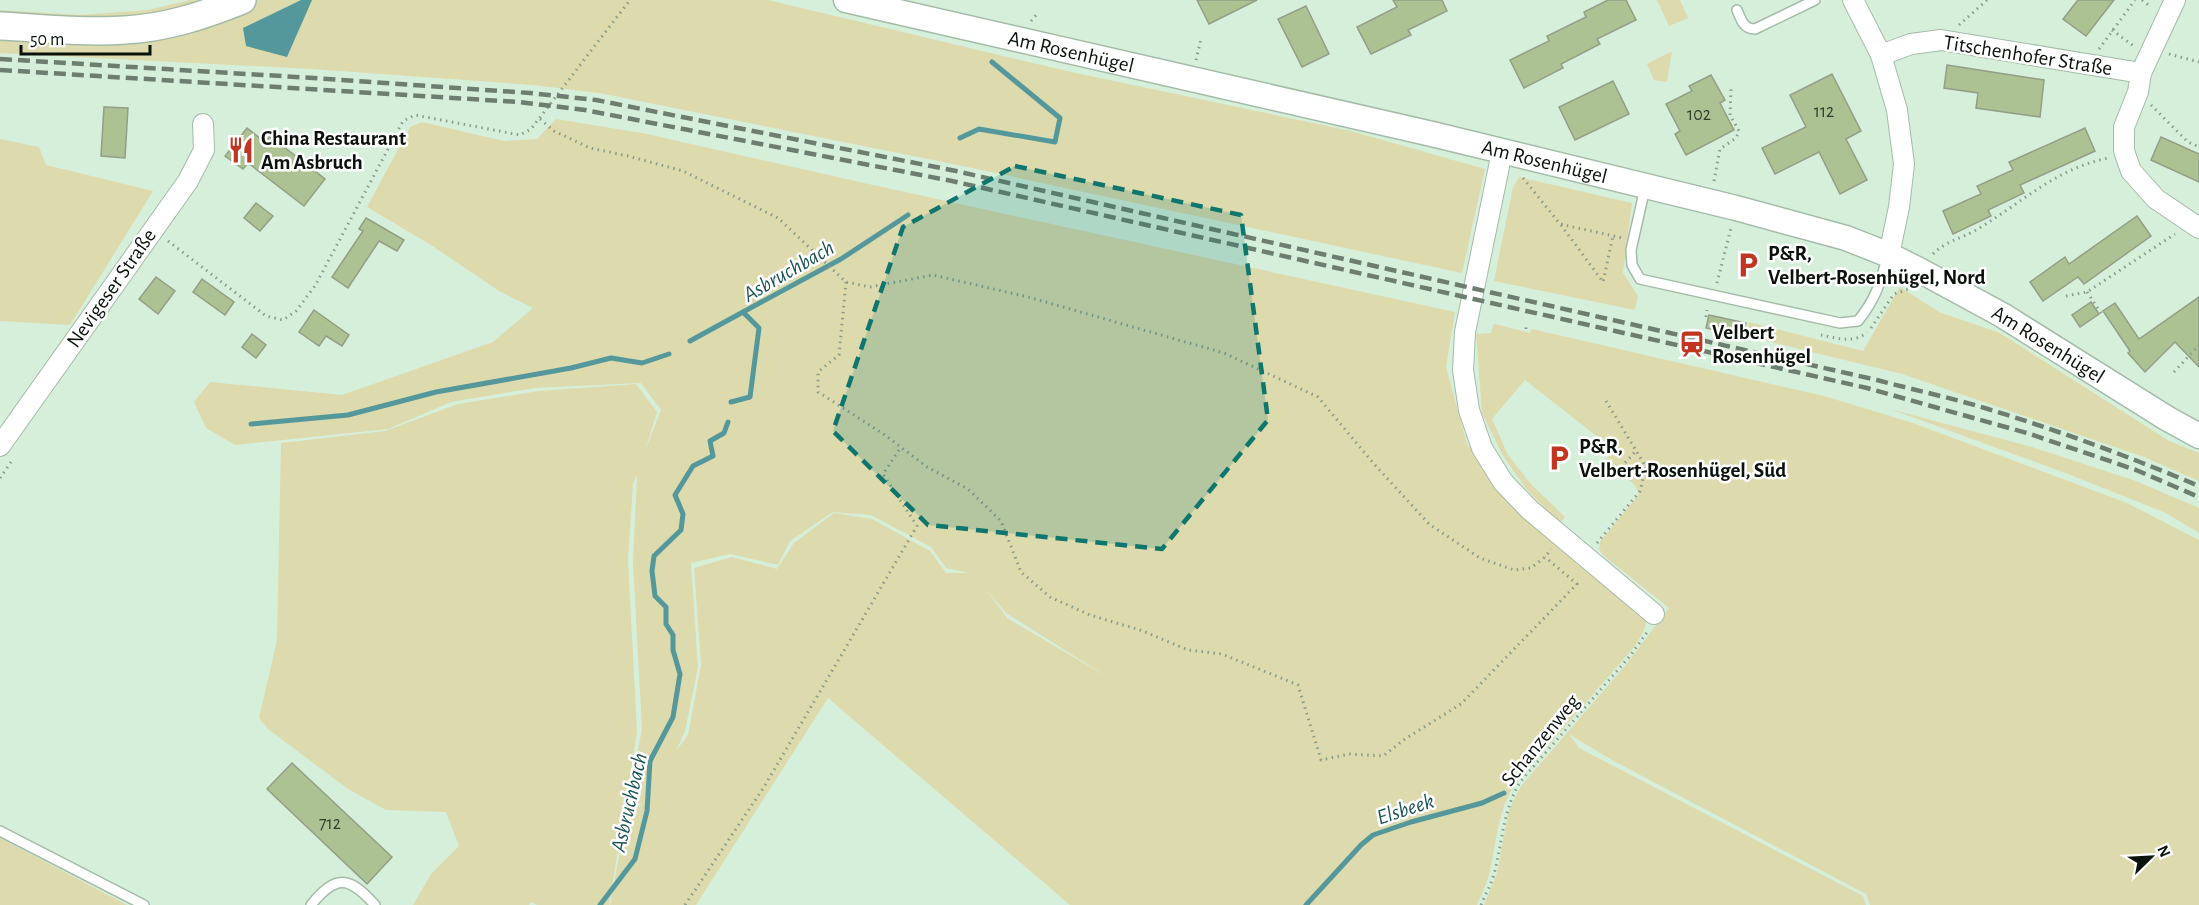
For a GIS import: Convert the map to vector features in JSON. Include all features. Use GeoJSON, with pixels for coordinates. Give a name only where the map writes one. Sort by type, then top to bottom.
{"type":"FeatureCollection","features":[{"type":"Feature","properties":{"kind":"main road"},"geometry":{"type":"LineString","coordinates":[[0,26],[85,31],[127,30],[177,23],[242,0]]}},
{"type":"Feature","properties":{"kind":"street","name":"Am Rosenhügel"},"geometry":{"type":"LineString","coordinates":[[846,0],[1420,131],[1846,238],[1888,255],[2002,315],[2199,436]]}},
{"type":"Feature","properties":{"kind":"street"},"geometry":{"type":"LineString","coordinates":[[1853,0],[1881,55],[1897,110],[1904,164],[1899,207],[1888,255]]}},
{"type":"Feature","properties":{"kind":"street","name":"Titschenhofer Straße"},"geometry":{"type":"LineString","coordinates":[[2175,0],[2147,60],[2138,92],[2124,127],[2126,155],[2131,171],[2156,199],[2195,225]]}},
{"type":"Feature","properties":{"kind":"street","name":"Titschenhofer Straße"},"geometry":{"type":"LineString","coordinates":[[1881,55],[1911,44],[1941,40],[2088,64],[2147,60]]}},
{"type":"Feature","properties":{"kind":"street","name":"Nevigeser Straße"},"geometry":{"type":"LineString","coordinates":[[0,446],[188,181],[204,150],[203,124]]}},
{"type":"Feature","properties":{"kind":"street"},"geometry":{"type":"LineString","coordinates":[[1502,152],[1465,332],[1463,370],[1469,410],[1482,448],[1503,482],[1560,537],[1651,612]]}},
{"type":"Feature","properties":{"kind":"lane"},"geometry":{"type":"LineString","coordinates":[[1737,10],[1745,27],[1755,29],[1815,0]]}},
{"type":"Feature","properties":{"kind":"lane"},"geometry":{"type":"LineString","coordinates":[[1646,186],[1633,240],[1632,265],[1640,279],[1840,323],[1858,321],[1877,294],[1888,255]]}},
{"type":"Feature","properties":{"kind":"lane"},"geometry":{"type":"LineString","coordinates":[[0,831],[144,905]]}},
{"type":"Feature","properties":{"kind":"lane"},"geometry":{"type":"LineString","coordinates":[[311,905],[330,886],[338,882],[346,882],[368,897],[375,905]]}},
{"type":"Feature","properties":{"kind":"path"},"geometry":{"type":"LineString","coordinates":[[167,241],[266,316],[283,320],[296,311],[315,286],[402,121],[415,115],[520,135],[531,129],[540,119],[630,0]]}},
{"type":"Feature","properties":{"kind":"path"},"geometry":{"type":"LineString","coordinates":[[1941,40],[1987,0]]}},
{"type":"Feature","properties":{"kind":"path"},"geometry":{"type":"LineString","coordinates":[[2088,64],[2135,0]]}},
{"type":"Feature","properties":{"kind":"path"},"geometry":{"type":"LineString","coordinates":[[1032,18],[1037,14]]}},
{"type":"Feature","properties":{"kind":"path"},"geometry":{"type":"LineString","coordinates":[[2112,30],[2147,60],[2199,62]]}},
{"type":"Feature","properties":{"kind":"path"},"geometry":{"type":"LineString","coordinates":[[1714,184],[1720,149],[1736,138],[1739,130],[1730,115],[1731,88]]}},
{"type":"Feature","properties":{"kind":"path"},"geometry":{"type":"LineString","coordinates":[[2138,92],[2188,142],[2199,147]]}},
{"type":"Feature","properties":{"kind":"path"},"geometry":{"type":"LineString","coordinates":[[540,119],[554,131],[590,148],[683,171],[778,218],[846,282],[870,287],[933,275],[1028,297],[1224,353],[1318,397],[1374,464],[1429,524],[1480,558],[1514,570],[1531,568],[1545,557],[1560,537]]}},
{"type":"Feature","properties":{"kind":"path"},"geometry":{"type":"LineString","coordinates":[[1935,252],[1950,240],[1974,231],[2047,182],[2087,162],[2126,155]]}},
{"type":"Feature","properties":{"kind":"path"},"geometry":{"type":"LineString","coordinates":[[1520,174],[1603,282],[1613,236]]}},
{"type":"Feature","properties":{"kind":"path"},"geometry":{"type":"LineString","coordinates":[[1560,224],[1633,240]]}},
{"type":"Feature","properties":{"kind":"path"},"geometry":{"type":"LineString","coordinates":[[2066,296],[2086,292],[2195,225]]}},
{"type":"Feature","properties":{"kind":"path"},"geometry":{"type":"LineString","coordinates":[[1714,295],[1730,232]]}},
{"type":"Feature","properties":{"kind":"path"},"geometry":{"type":"LineString","coordinates":[[846,282],[839,355],[818,372],[818,392],[927,467],[968,489],[1001,521],[1021,572],[1050,597],[1090,615],[1143,631],[1188,650],[1222,654],[1298,684],[1321,760],[1350,754],[1383,756],[1405,739],[1461,704],[1577,584],[1545,557]]}},
{"type":"Feature","properties":{"kind":"path"},"geometry":{"type":"LineString","coordinates":[[2086,292],[2103,316]]}},
{"type":"Feature","properties":{"kind":"path"},"geometry":{"type":"LineString","coordinates":[[1706,317],[1707,310]]}},
{"type":"Feature","properties":{"kind":"path"},"geometry":{"type":"LineString","coordinates":[[1526,324],[1526,329]]}},
{"type":"Feature","properties":{"kind":"path"},"geometry":{"type":"LineString","coordinates":[[2174,372],[2199,345]]}},
{"type":"Feature","properties":{"kind":"path"},"geometry":{"type":"LineString","coordinates":[[1596,547],[1597,542],[1640,491],[1646,467],[1606,401]]}},
{"type":"Feature","properties":{"kind":"path"},"geometry":{"type":"LineString","coordinates":[[685,905],[764,787],[917,526],[883,474],[901,447]]}},
{"type":"Feature","properties":{"kind":"path"},"geometry":{"type":"LineString","coordinates":[[1613,476],[1635,452]]}},
{"type":"Feature","properties":{"kind":"path","name":"Schanzenweg"},"geometry":{"type":"LineString","coordinates":[[1480,905],[1494,874],[1505,815],[1515,792],[1645,636],[1651,612]]}},
{"type":"Feature","properties":{"kind":"highlighted area"},"geometry":{"type":"Polygon","coordinates":[[[1015,166],[1241,215],[1268,420],[1162,549],[928,525],[833,431],[903,227],[1015,166]]]}},
{"type":"Feature","properties":{"kind":"shaded area"},"geometry":{"type":"Polygon","coordinates":[[[190,0],[768,0],[1071,72],[1351,131],[1485,169],[1462,273],[958,165],[599,93],[533,85],[312,69],[0,53],[0,10],[80,15],[148,10],[190,0]]]}},
{"type":"Feature","properties":{"kind":"shaded area"},"geometry":{"type":"Polygon","coordinates":[[[1657,0],[1680,0],[1688,18],[1669,26],[1657,0]]]}},
{"type":"Feature","properties":{"kind":"shaded area"},"geometry":{"type":"Polygon","coordinates":[[[1672,51],[1667,82],[1654,80],[1647,64],[1672,51]]]}},
{"type":"Feature","properties":{"kind":"shaded area"},"geometry":{"type":"Polygon","coordinates":[[[556,119],[647,134],[1455,312],[1446,367],[1467,444],[1540,531],[1646,620],[1644,630],[1635,646],[1515,784],[1509,794],[1501,815],[1485,888],[1477,905],[1070,905],[828,698],[696,905],[610,905],[627,814],[642,804],[628,802],[642,729],[633,562],[637,475],[633,484],[628,560],[637,732],[609,905],[537,905],[531,902],[529,905],[413,905],[431,874],[459,846],[446,812],[386,810],[348,789],[268,729],[259,718],[277,640],[281,443],[385,431],[458,404],[539,391],[636,384],[657,412],[645,451],[661,410],[641,383],[534,388],[451,402],[388,429],[235,445],[206,428],[194,402],[210,382],[342,395],[493,342],[533,308],[499,291],[431,245],[367,207],[410,127],[422,122],[504,141],[537,139],[556,119]],[[833,512],[790,541],[778,565],[730,554],[691,563],[698,667],[685,731],[676,751],[688,735],[701,665],[694,568],[732,557],[777,569],[794,543],[834,513],[872,519],[930,551],[946,573],[969,573],[946,568],[931,547],[871,515],[833,512]],[[986,589],[1007,618],[1109,678],[1006,613],[986,589]]]}},
{"type":"Feature","properties":{"kind":"shaded area"},"geometry":{"type":"Polygon","coordinates":[[[0,139],[39,147],[46,165],[153,191],[70,325],[0,321],[0,139]]]}},
{"type":"Feature","properties":{"kind":"shaded area"},"geometry":{"type":"Polygon","coordinates":[[[1519,177],[1632,203],[1623,273],[1638,296],[1635,310],[1494,281],[1513,187],[1519,177]]]}},
{"type":"Feature","properties":{"kind":"shaded area"},"geometry":{"type":"Polygon","coordinates":[[[1900,287],[1939,312],[2000,333],[2169,441],[2199,453],[2199,481],[2144,457],[1902,374],[1746,336],[1749,322],[1863,351],[1900,287]]]}},
{"type":"Feature","properties":{"kind":"shaded area"},"geometry":{"type":"Polygon","coordinates":[[[1495,324],[1530,333],[1532,329],[1824,396],[1910,422],[2127,503],[2199,540],[2199,905],[1870,905],[1866,894],[1610,759],[1569,734],[1579,748],[1863,896],[1866,905],[1484,905],[1497,873],[1509,810],[1521,786],[1625,666],[1669,608],[1604,556],[1599,549],[1600,542],[1639,494],[1635,485],[1605,461],[1613,449],[1525,380],[1492,419],[1508,455],[1531,484],[1565,517],[1560,523],[1527,490],[1503,456],[1482,413],[1476,334],[1491,333],[1495,324]]]}},
{"type":"Feature","properties":{"kind":"shaded area"},"geometry":{"type":"Polygon","coordinates":[[[1890,409],[2032,447],[2136,481],[2199,508],[2199,533],[2166,513],[2063,472],[1890,409]]]}},
{"type":"Feature","properties":{"kind":"shaded area"},"geometry":{"type":"Polygon","coordinates":[[[0,838],[127,905],[0,905],[0,838]]]}},
{"type":"Feature","properties":{"kind":"water"},"geometry":{"type":"Polygon","coordinates":[[[301,0],[312,0],[287,57],[246,46],[243,28],[301,0]]]}},
{"type":"Feature","properties":{"kind":"building"},"geometry":{"type":"Polygon","coordinates":[[[1197,0],[1257,0],[1209,24],[1197,0]]]}},
{"type":"Feature","properties":{"kind":"building"},"geometry":{"type":"Polygon","coordinates":[[[1393,0],[1442,0],[1447,11],[1408,30],[1411,35],[1371,54],[1357,27],[1397,7],[1393,0]]]}},
{"type":"Feature","properties":{"kind":"building"},"geometry":{"type":"Polygon","coordinates":[[[1608,0],[1626,0],[1636,20],[1597,39],[1600,44],[1561,64],[1563,68],[1524,88],[1510,60],[1549,41],[1547,36],[1586,17],[1584,12],[1608,0]]]}},
{"type":"Feature","properties":{"kind":"building"},"geometry":{"type":"Polygon","coordinates":[[[2078,0],[2114,0],[2086,36],[2063,19],[2078,0]]]}},
{"type":"Feature","properties":{"kind":"building"},"geometry":{"type":"Polygon","coordinates":[[[1306,6],[1329,54],[1302,67],[1278,19],[1306,6]]]}},
{"type":"Feature","properties":{"kind":"building"},"geometry":{"type":"Polygon","coordinates":[[[1947,65],[2044,80],[2040,117],[1976,108],[1978,93],[1944,88],[1947,65]]]}},
{"type":"Feature","properties":{"kind":"building"},"geometry":{"type":"Polygon","coordinates":[[[1832,74],[1861,131],[1846,139],[1867,180],[1840,194],[1819,152],[1775,174],[1762,148],[1806,127],[1790,95],[1832,74]]]}},
{"type":"Feature","properties":{"kind":"building"},"geometry":{"type":"Polygon","coordinates":[[[1711,75],[1725,100],[1720,103],[1734,130],[1686,155],[1675,134],[1680,131],[1666,104],[1692,91],[1689,86],[1711,75]]]}},
{"type":"Feature","properties":{"kind":"building"},"geometry":{"type":"Polygon","coordinates":[[[1613,81],[1629,114],[1575,140],[1559,107],[1613,81]]]}},
{"type":"Feature","properties":{"kind":"building"},"geometry":{"type":"Polygon","coordinates":[[[104,107],[128,108],[125,158],[101,156],[104,107]]]}},
{"type":"Feature","properties":{"kind":"building"},"geometry":{"type":"Polygon","coordinates":[[[247,128],[265,142],[270,136],[325,179],[304,206],[248,163],[243,169],[225,156],[247,128]]]}},
{"type":"Feature","properties":{"kind":"building"},"geometry":{"type":"Polygon","coordinates":[[[2085,128],[2095,151],[2020,185],[2024,193],[1988,210],[1991,216],[1953,234],[1943,211],[1981,194],[1977,186],[2013,170],[2009,162],[2085,128]]]}},
{"type":"Feature","properties":{"kind":"building"},"geometry":{"type":"Polygon","coordinates":[[[2161,137],[2199,154],[2199,182],[2151,160],[2161,137]]]}},
{"type":"Feature","properties":{"kind":"building"},"geometry":{"type":"Polygon","coordinates":[[[256,203],[273,216],[260,231],[244,218],[256,203]]]}},
{"type":"Feature","properties":{"kind":"building"},"geometry":{"type":"Polygon","coordinates":[[[2137,216],[2151,236],[2084,284],[2078,277],[2043,301],[2030,282],[2065,257],[2069,264],[2137,216]]]}},
{"type":"Feature","properties":{"kind":"building"},"geometry":{"type":"Polygon","coordinates":[[[366,218],[404,240],[397,251],[379,241],[348,288],[332,277],[363,231],[359,229],[366,218]]]}},
{"type":"Feature","properties":{"kind":"building"},"geometry":{"type":"Polygon","coordinates":[[[156,277],[175,291],[158,314],[139,299],[156,277]]]}},
{"type":"Feature","properties":{"kind":"building"},"geometry":{"type":"Polygon","coordinates":[[[202,279],[234,302],[225,315],[193,292],[202,279]]]}},
{"type":"Feature","properties":{"kind":"building"},"geometry":{"type":"Polygon","coordinates":[[[2199,297],[2199,367],[2175,342],[2145,372],[2128,353],[2130,351],[2103,311],[2115,303],[2139,339],[2199,297]]]}},
{"type":"Feature","properties":{"kind":"building"},"geometry":{"type":"Polygon","coordinates":[[[2091,302],[2099,314],[2080,327],[2072,315],[2091,302]]]}},
{"type":"Feature","properties":{"kind":"building"},"geometry":{"type":"Polygon","coordinates":[[[314,310],[349,335],[342,346],[326,336],[319,346],[299,332],[314,310]]]}},
{"type":"Feature","properties":{"kind":"building"},"geometry":{"type":"Polygon","coordinates":[[[1709,315],[1746,323],[1743,337],[1706,328],[1709,315]]]}},
{"type":"Feature","properties":{"kind":"building"},"geometry":{"type":"Polygon","coordinates":[[[252,334],[266,345],[256,358],[242,347],[252,334]]]}},
{"type":"Feature","properties":{"kind":"building"},"geometry":{"type":"Polygon","coordinates":[[[292,763],[392,857],[367,884],[267,789],[292,763]]]}},
{"type":"Feature","properties":{"kind":"waterway","name":"Asbruchbach"},"geometry":{"type":"LineString","coordinates":[[960,138],[979,129],[1055,142],[1060,118],[992,62]]}},
{"type":"Feature","properties":{"kind":"waterway","name":"Asbruchbach"},"geometry":{"type":"LineString","coordinates":[[731,402],[750,397],[759,328],[743,312],[841,259],[908,215]]}},
{"type":"Feature","properties":{"kind":"waterway"},"geometry":{"type":"LineString","coordinates":[[690,341],[743,312]]}},
{"type":"Feature","properties":{"kind":"waterway"},"geometry":{"type":"LineString","coordinates":[[251,424],[348,415],[436,392],[571,368],[611,358],[642,363],[669,354]]}},
{"type":"Feature","properties":{"kind":"waterway","name":"Asbruchbach"},"geometry":{"type":"LineString","coordinates":[[600,905],[635,859],[647,811],[650,761],[673,717],[680,674],[673,650],[673,635],[666,624],[666,607],[655,596],[652,571],[654,556],[681,530],[683,514],[675,495],[693,466],[713,456],[710,441],[724,433],[728,422]]}},
{"type":"Feature","properties":{"kind":"waterway","name":"Elsbeek"},"geometry":{"type":"LineString","coordinates":[[1306,905],[1373,835],[1482,803],[1504,793]]}},
{"type":"Feature","properties":{"kind":"railway"},"geometry":{"type":"LineString","coordinates":[[0,59],[313,78],[530,93],[596,100],[956,171],[1877,380],[1974,405],[2042,426],[2199,486]]}},
{"type":"Feature","properties":{"kind":"railway"},"geometry":{"type":"LineString","coordinates":[[0,70],[519,102],[585,110],[952,181],[1867,388],[2027,433],[2136,470],[2199,497]]}},
{"type":"Feature","properties":{"kind":"place","name":"China Restaurant Am Asbruch"},"geometry":{"type":"Point","coordinates":[241,150]}},
{"type":"Feature","properties":{"kind":"place","name":"P&R, Velbert-Rosenhügel, Nord"},"geometry":{"type":"Point","coordinates":[1748,265]}},
{"type":"Feature","properties":{"kind":"place","name":"Velbert Rosenhügel"},"geometry":{"type":"Point","coordinates":[1692,344]}},
{"type":"Feature","properties":{"kind":"place","name":"P&R, Velbert-Rosenhügel, Süd"},"geometry":{"type":"Point","coordinates":[1559,458]}}]}
